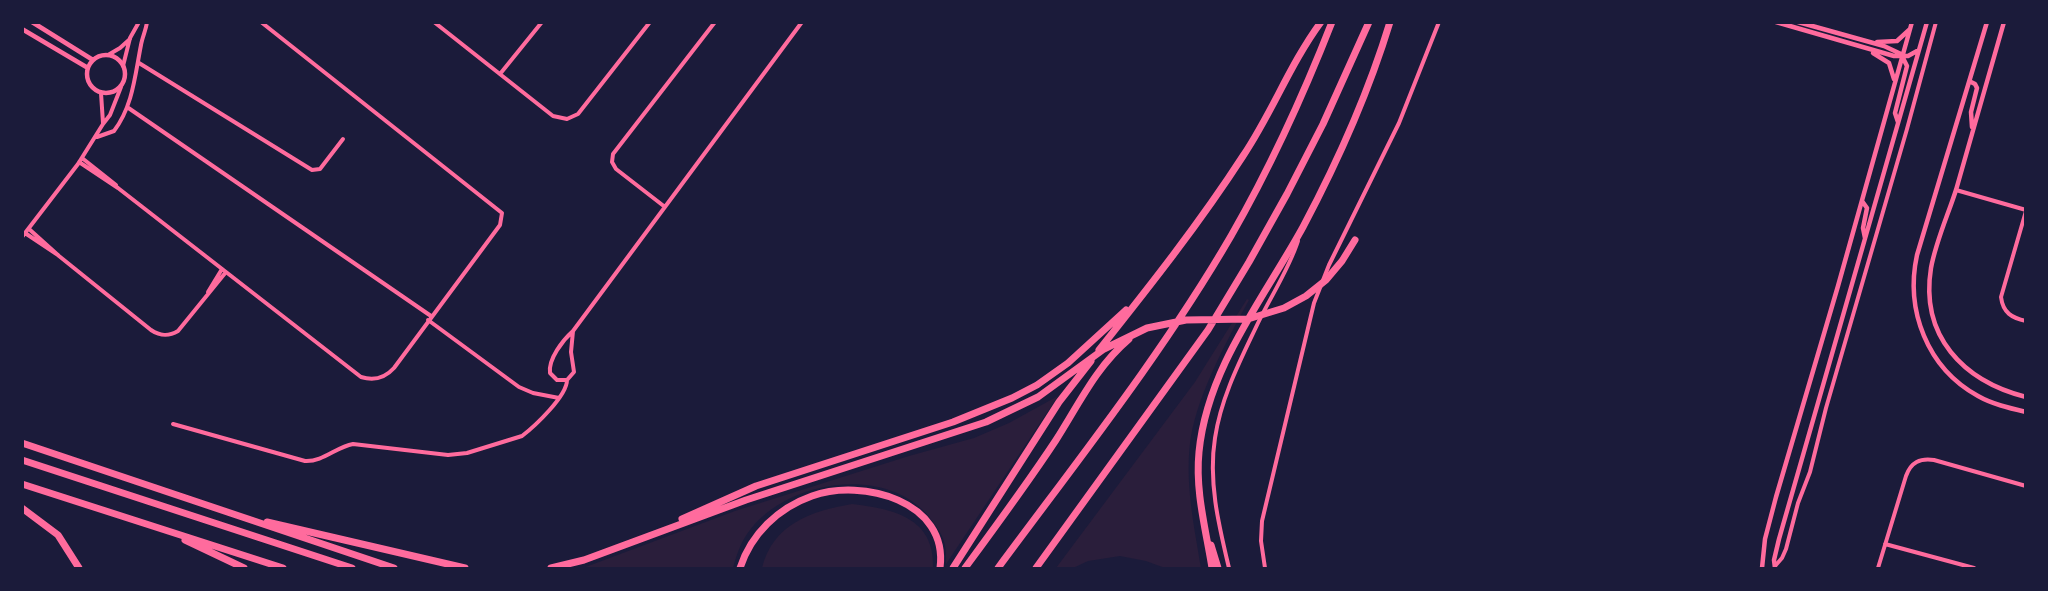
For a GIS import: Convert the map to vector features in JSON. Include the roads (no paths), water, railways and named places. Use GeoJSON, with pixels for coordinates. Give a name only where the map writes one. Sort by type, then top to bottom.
{"type":"FeatureCollection","features":[{"type":"Feature","properties":{"kind":"highway"},"geometry":{"type":"LineString","coordinates":[[953,568],[1059,402],[1204,214],[1244,155],[1299,55],[1321,22]]}},
{"type":"Feature","properties":{"kind":"highway"},"geometry":{"type":"LineString","coordinates":[[998,568],[1184,312],[1231,236],[1273,158],[1311,78],[1332,22]]}},
{"type":"Feature","properties":{"kind":"highway"},"geometry":{"type":"LineString","coordinates":[[1036,568],[1208,330],[1287,194],[1323,124],[1369,22]]}},
{"type":"Feature","properties":{"kind":"highway"},"geometry":{"type":"LineString","coordinates":[[1212,568],[1199,492],[1199,452],[1210,400],[1231,351],[1302,227],[1359,109],[1390,22]]}},
{"type":"Feature","properties":{"kind":"highway"},"geometry":{"type":"LineString","coordinates":[[551,568],[584,560],[756,497],[987,422],[1021,406],[1054,386],[1104,349],[1138,332],[1176,321],[1248,319],[1284,308],[1306,296],[1326,280],[1342,261],[1355,240]]}},
{"type":"Feature","properties":{"kind":"highway"},"geometry":{"type":"LineString","coordinates":[[638,541],[734,494],[953,422],[1012,398],[1042,382],[1068,363],[1145,292]]}},
{"type":"Feature","properties":{"kind":"highway"},"geometry":{"type":"LineString","coordinates":[[965,568],[1056,440],[1101,367],[1118,348],[1138,332]]}},
{"type":"Feature","properties":{"kind":"highway"},"geometry":{"type":"LineString","coordinates":[[22,443],[394,568]]}},
{"type":"Feature","properties":{"kind":"highway"},"geometry":{"type":"LineString","coordinates":[[22,460],[352,568]]}},
{"type":"Feature","properties":{"kind":"highway"},"geometry":{"type":"LineString","coordinates":[[22,484],[283,568]]}},
{"type":"Feature","properties":{"kind":"highway"},"geometry":{"type":"LineString","coordinates":[[740,568],[753,541],[779,513],[813,495],[851,490],[889,496],[908,505],[921,515],[936,537],[940,568]]}},
{"type":"Feature","properties":{"kind":"highway"},"geometry":{"type":"LineString","coordinates":[[22,508],[58,535],[79,568]]}},
{"type":"Feature","properties":{"kind":"highway"},"geometry":{"type":"LineString","coordinates":[[224,511],[465,568]]}},
{"type":"Feature","properties":{"kind":"highway"},"geometry":{"type":"LineString","coordinates":[[1205,529],[1218,568]]}},
{"type":"Feature","properties":{"kind":"highway"},"geometry":{"type":"LineString","coordinates":[[172,533],[209,553],[244,568]]}},
{"type":"Feature","properties":{"kind":"street"},"geometry":{"type":"LineString","coordinates":[[32,22],[93,60]]}},
{"type":"Feature","properties":{"kind":"street"},"geometry":{"type":"LineString","coordinates":[[123,66],[130,38],[139,22]]}},
{"type":"Feature","properties":{"kind":"street"},"geometry":{"type":"LineString","coordinates":[[96,137],[114,131],[127,106],[147,22]]}},
{"type":"Feature","properties":{"kind":"street"},"geometry":{"type":"LineString","coordinates":[[81,159],[361,377],[375,379],[390,372],[500,225],[503,219],[501,210],[261,22]]}},
{"type":"Feature","properties":{"kind":"street"},"geometry":{"type":"LineString","coordinates":[[500,74],[542,22]]}},
{"type":"Feature","properties":{"kind":"street"},"geometry":{"type":"LineString","coordinates":[[665,207],[618,172],[612,162],[613,154],[715,22]]}},
{"type":"Feature","properties":{"kind":"street"},"geometry":{"type":"LineString","coordinates":[[573,331],[571,352],[574,369],[567,380],[560,381],[550,373],[549,367],[566,338],[802,22]]}},
{"type":"Feature","properties":{"kind":"street"},"geometry":{"type":"LineString","coordinates":[[1266,568],[1261,541],[1264,511],[1314,303],[1329,265],[1399,123],[1439,22]]}},
{"type":"Feature","properties":{"kind":"street"},"geometry":{"type":"LineString","coordinates":[[1776,22],[1903,57],[1918,51]]}},
{"type":"Feature","properties":{"kind":"street"},"geometry":{"type":"LineString","coordinates":[[1798,22],[1896,50],[1903,57],[1907,66],[1895,113],[1898,122]]}},
{"type":"Feature","properties":{"kind":"street"},"geometry":{"type":"LineString","coordinates":[[1774,567],[1779,539],[1927,22]]}},
{"type":"Feature","properties":{"kind":"street"},"geometry":{"type":"LineString","coordinates":[[1774,567],[1786,549],[1798,503],[1810,472],[1826,408],[1936,22]]}},
{"type":"Feature","properties":{"kind":"street"},"geometry":{"type":"LineString","coordinates":[[1988,22],[1917,255],[1913,292],[1917,317],[1932,354],[1953,378],[1978,396],[2025,412]]}},
{"type":"Feature","properties":{"kind":"street"},"geometry":{"type":"LineString","coordinates":[[2004,22],[1956,190],[1933,258],[1929,289],[1931,309],[1938,331],[1948,348],[1963,365],[1997,389],[2025,397]]}},
{"type":"Feature","properties":{"kind":"street"},"geometry":{"type":"LineString","coordinates":[[435,23],[553,116],[563,119],[571,119],[578,114],[647,24]]}},
{"type":"Feature","properties":{"kind":"street"},"geometry":{"type":"LineString","coordinates":[[1865,41],[1897,41],[1905,36],[1911,25]]}},
{"type":"Feature","properties":{"kind":"street"},"geometry":{"type":"LineString","coordinates":[[1762,568],[1765,539],[1776,497],[1911,25]]}},
{"type":"Feature","properties":{"kind":"street"},"geometry":{"type":"LineString","coordinates":[[22,29],[88,69]]}},
{"type":"Feature","properties":{"kind":"street"},"geometry":{"type":"LineString","coordinates":[[121,87],[110,93],[101,93],[88,81],[88,69],[93,60],[120,48],[130,38]]}},
{"type":"Feature","properties":{"kind":"street"},"geometry":{"type":"LineString","coordinates":[[1866,48],[1893,68],[1894,84]]}},
{"type":"Feature","properties":{"kind":"street"},"geometry":{"type":"LineString","coordinates":[[59,256],[24,235],[81,159],[112,112],[126,74],[119,60],[108,55]]}},
{"type":"Feature","properties":{"kind":"street"},"geometry":{"type":"LineString","coordinates":[[139,63],[312,170],[320,169],[343,139]]}},
{"type":"Feature","properties":{"kind":"street"},"geometry":{"type":"LineString","coordinates":[[1971,82],[1977,88],[1971,116],[1972,129]]}},
{"type":"Feature","properties":{"kind":"street"},"geometry":{"type":"LineString","coordinates":[[101,93],[103,123]]}},
{"type":"Feature","properties":{"kind":"street"},"geometry":{"type":"LineString","coordinates":[[127,106],[430,318],[519,387],[533,393],[559,398]]}},
{"type":"Feature","properties":{"kind":"street"},"geometry":{"type":"LineString","coordinates":[[1956,190],[2025,210],[2002,292],[2003,308],[2010,316],[2025,321]]}},
{"type":"Feature","properties":{"kind":"street"},"geometry":{"type":"LineString","coordinates":[[1862,201],[1867,208],[1863,228],[1865,238]]}},
{"type":"Feature","properties":{"kind":"street"},"geometry":{"type":"LineString","coordinates":[[1229,568],[1214,487],[1213,455],[1217,424],[1232,379],[1289,263],[1302,227]]}},
{"type":"Feature","properties":{"kind":"street"},"geometry":{"type":"LineString","coordinates":[[29,229],[59,256],[157,334],[170,335],[178,331],[214,289],[224,270]]}},
{"type":"Feature","properties":{"kind":"street"},"geometry":{"type":"LineString","coordinates":[[173,424],[306,461],[316,460],[352,444],[454,456],[522,436],[559,398],[566,389],[567,380]]}},
{"type":"Feature","properties":{"kind":"street"},"geometry":{"type":"LineString","coordinates":[[1878,568],[1908,469],[1920,460],[1934,460],[2025,486]]}},
{"type":"Feature","properties":{"kind":"street"},"geometry":{"type":"LineString","coordinates":[[1885,544],[1974,568]]}}]}
